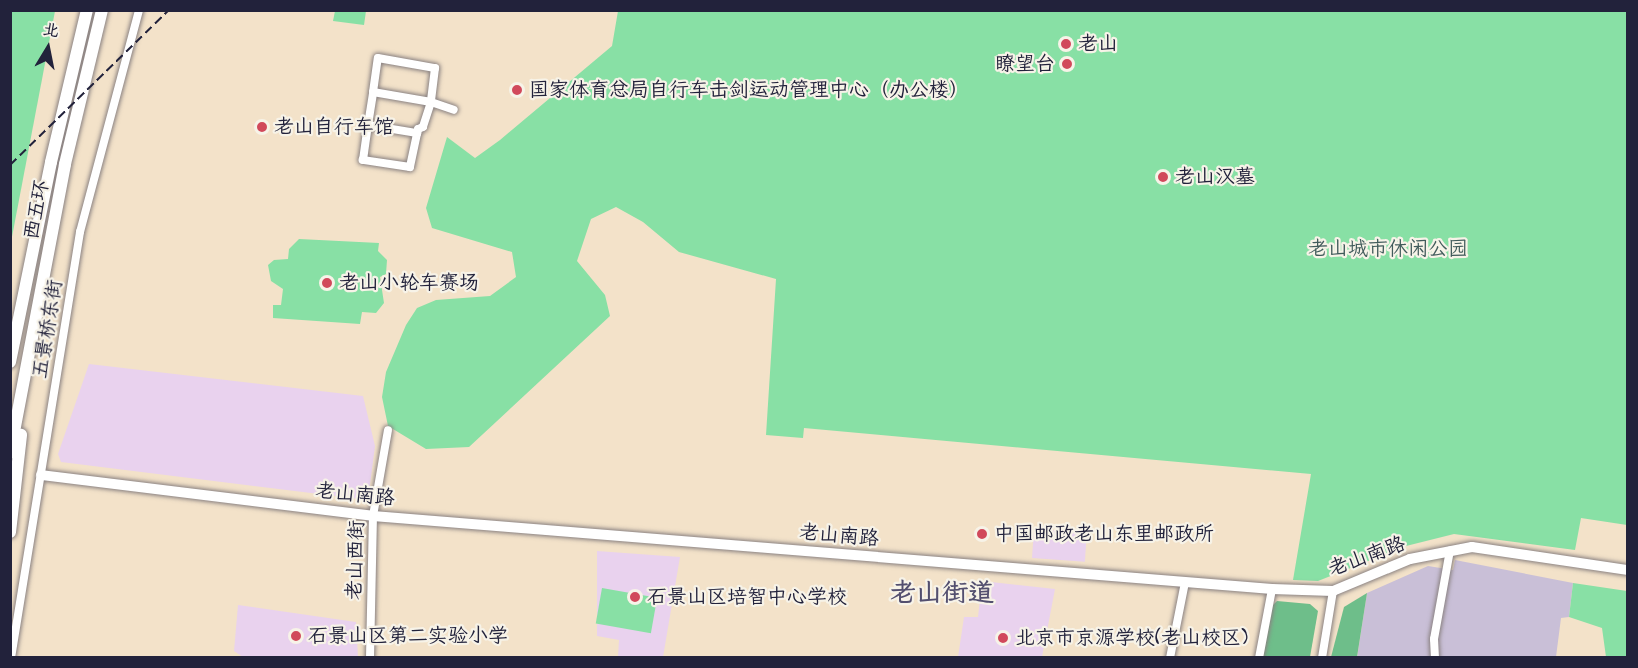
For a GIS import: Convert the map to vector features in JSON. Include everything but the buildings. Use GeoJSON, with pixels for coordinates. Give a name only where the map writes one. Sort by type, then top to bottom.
{"type":"FeatureCollection","features":[{"type":"Feature","properties":{"kind":"highway","name":"西五环"},"geometry":{"type":"LineString","coordinates":[[10,362],[51,162],[87,10]]}},
{"type":"Feature","properties":{"kind":"highway","name":"西五环"},"geometry":{"type":"LineString","coordinates":[[10,453],[65,164],[102,10]]}},
{"type":"Feature","properties":{"kind":"highway"},"geometry":{"type":"LineString","coordinates":[[10,532],[28,356]]}},
{"type":"Feature","properties":{"kind":"main road","name":"老山南路"},"geometry":{"type":"LineString","coordinates":[[41,475],[373,516],[1272,589],[1333,591],[1410,559],[1450,550],[1504,551],[1628,570]]}},
{"type":"Feature","properties":{"kind":"street","name":"五景桥东街"},"geometry":{"type":"LineString","coordinates":[[11,657],[80,232],[139,10]]}},
{"type":"Feature","properties":{"kind":"street"},"geometry":{"type":"LineString","coordinates":[[378,58],[435,68],[430,102],[417,133],[410,167],[363,160],[378,58]]}},
{"type":"Feature","properties":{"kind":"street"},"geometry":{"type":"LineString","coordinates":[[373,92],[430,102],[454,110]]}},
{"type":"Feature","properties":{"kind":"street"},"geometry":{"type":"LineString","coordinates":[[368,125],[417,133]]}},
{"type":"Feature","properties":{"kind":"street","name":"老山西街"},"geometry":{"type":"LineString","coordinates":[[370,657],[373,516],[388,430]]}},
{"type":"Feature","properties":{"kind":"street"},"geometry":{"type":"LineString","coordinates":[[1435,657],[1434,639],[1450,550]]}},
{"type":"Feature","properties":{"kind":"street"},"geometry":{"type":"LineString","coordinates":[[1170,657],[1185,582]]}},
{"type":"Feature","properties":{"kind":"street"},"geometry":{"type":"LineString","coordinates":[[1259,657],[1272,589]]}},
{"type":"Feature","properties":{"kind":"street"},"geometry":{"type":"LineString","coordinates":[[1322,657],[1333,591]]}},
{"type":"Feature","properties":{"kind":"shaded area"},"geometry":{"type":"Polygon","coordinates":[[[89,364],[363,396],[375,446],[368,500],[61,462],[58,454],[89,364]]]}},
{"type":"Feature","properties":{"kind":"shaded area"},"geometry":{"type":"Polygon","coordinates":[[[1034,529],[1087,533],[1085,562],[1032,558],[1034,529]]]}},
{"type":"Feature","properties":{"kind":"shaded area","name":"石景山区培智中心学校"},"geometry":{"type":"Polygon","coordinates":[[[597,551],[680,557],[663,657],[618,657],[619,640],[597,636],[597,551]]]}},
{"type":"Feature","properties":{"kind":"shaded area"},"geometry":{"type":"Polygon","coordinates":[[[1455,560],[1573,583],[1569,617],[1561,618],[1556,657],[1357,658],[1367,593],[1428,566],[1453,570],[1455,560]]]}},
{"type":"Feature","properties":{"kind":"shaded area","name":"北京市京源学校(老山校区)"},"geometry":{"type":"Polygon","coordinates":[[[982,581],[1055,589],[1042,657],[958,657],[964,617],[978,617],[982,581]]]}},
{"type":"Feature","properties":{"kind":"shaded area","name":"石景山区第二实验小学"},"geometry":{"type":"Polygon","coordinates":[[[238,605],[356,622],[358,657],[243,657],[234,651],[238,605]]]}},
{"type":"Feature","properties":{"kind":"green space"},"geometry":{"type":"Polygon","coordinates":[[[10,11],[55,11],[11,242],[10,11]]]}},
{"type":"Feature","properties":{"kind":"green space"},"geometry":{"type":"Polygon","coordinates":[[[335,11],[366,11],[364,25],[333,21],[335,11]]]}},
{"type":"Feature","properties":{"kind":"green space","name":"老山城市休闲公园"},"geometry":{"type":"Polygon","coordinates":[[[618,11],[1627,11],[1627,525],[1581,518],[1575,550],[1454,534],[1406,546],[1318,581],[1293,580],[1311,474],[804,428],[803,438],[766,435],[776,279],[679,252],[643,222],[616,207],[591,219],[577,261],[605,295],[610,316],[469,447],[426,449],[388,426],[382,397],[386,372],[406,325],[417,308],[436,300],[490,296],[516,277],[512,252],[432,228],[426,208],[447,137],[475,158],[500,140],[612,46],[618,11]]]}},
{"type":"Feature","properties":{"kind":"green space","name":"老山小轮车赛场"},"geometry":{"type":"Polygon","coordinates":[[[299,239],[379,243],[378,251],[387,260],[386,274],[380,277],[384,303],[376,313],[362,312],[360,324],[273,318],[273,305],[281,305],[283,289],[271,281],[268,265],[274,260],[288,259],[289,249],[299,239]]]}},
{"type":"Feature","properties":{"kind":"green space"},"geometry":{"type":"Polygon","coordinates":[[[1573,583],[1627,591],[1627,657],[1606,657],[1602,628],[1569,617],[1573,583]]]}},
{"type":"Feature","properties":{"kind":"green space"},"geometry":{"type":"Polygon","coordinates":[[[602,588],[657,598],[651,633],[596,623],[602,588]]]}},
{"type":"Feature","properties":{"kind":"green space"},"geometry":{"type":"Polygon","coordinates":[[[1367,593],[1357,657],[1331,657],[1344,607],[1367,593]]]}},
{"type":"Feature","properties":{"kind":"green space"},"geometry":{"type":"Polygon","coordinates":[[[1277,601],[1310,604],[1318,611],[1310,657],[1263,658],[1272,606],[1277,601]]]}},
{"type":"Feature","properties":{"kind":"railway"},"geometry":{"type":"LineString","coordinates":[[10,165],[169,10]]}},
{"type":"Feature","properties":{"kind":"place","name":"老山"},"geometry":{"type":"Point","coordinates":[1066,44]}},
{"type":"Feature","properties":{"kind":"place","name":"瞭望台"},"geometry":{"type":"Point","coordinates":[1067,64]}},
{"type":"Feature","properties":{"kind":"place","name":"国家体育总局自行车击剑运动管理中心（办公楼）"},"geometry":{"type":"Point","coordinates":[517,90]}},
{"type":"Feature","properties":{"kind":"place","name":"老山自行车馆"},"geometry":{"type":"Point","coordinates":[262,127]}},
{"type":"Feature","properties":{"kind":"place","name":"老山汉墓"},"geometry":{"type":"Point","coordinates":[1163,177]}},
{"type":"Feature","properties":{"kind":"place","name":"老山小轮车赛场"},"geometry":{"type":"Point","coordinates":[327,283]}},
{"type":"Feature","properties":{"kind":"place","name":"中国邮政老山东里邮政所"},"geometry":{"type":"Point","coordinates":[982,534]}},
{"type":"Feature","properties":{"kind":"place","name":"石景山区培智中心学校"},"geometry":{"type":"Point","coordinates":[635,597]}},
{"type":"Feature","properties":{"kind":"place","name":"石景山区第二实验小学"},"geometry":{"type":"Point","coordinates":[296,636]}},
{"type":"Feature","properties":{"kind":"place","name":"北京市京源学校(老山校区)"},"geometry":{"type":"Point","coordinates":[1003,638]}},
{"type":"Feature","properties":{"kind":"district","name":"老山街道"},"geometry":{"type":"Point","coordinates":[942,594]}}]}
